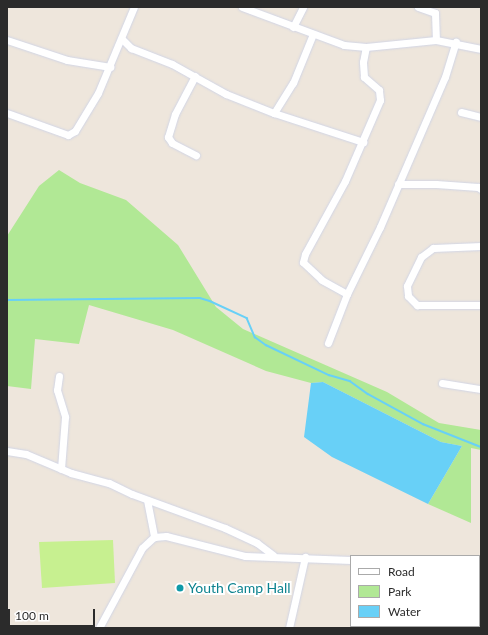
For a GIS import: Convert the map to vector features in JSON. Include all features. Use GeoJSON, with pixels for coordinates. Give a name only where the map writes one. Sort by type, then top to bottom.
{"type":"FeatureCollection","features":[{"type":"Feature","properties":{"kind":"street"},"geometry":{"type":"LineString","coordinates":[[7,113],[68,135],[79,126],[90,110],[117,52],[134,7]]}},
{"type":"Feature","properties":{"kind":"street"},"geometry":{"type":"LineString","coordinates":[[242,7],[344,45],[366,47],[436,40],[456,42],[481,49]]}},
{"type":"Feature","properties":{"kind":"street"},"geometry":{"type":"LineString","coordinates":[[293,27],[303,7]]}},
{"type":"Feature","properties":{"kind":"street"},"geometry":{"type":"LineString","coordinates":[[418,7],[435,10],[436,40]]}},
{"type":"Feature","properties":{"kind":"street"},"geometry":{"type":"LineString","coordinates":[[274,113],[294,83],[313,34]]}},
{"type":"Feature","properties":{"kind":"street"},"geometry":{"type":"LineString","coordinates":[[122,39],[131,48],[195,76],[215,88],[274,113],[362,142]]}},
{"type":"Feature","properties":{"kind":"street"},"geometry":{"type":"LineString","coordinates":[[7,40],[67,60],[110,67]]}},
{"type":"Feature","properties":{"kind":"street"},"geometry":{"type":"LineString","coordinates":[[328,343],[347,294],[398,184],[445,77],[456,42]]}},
{"type":"Feature","properties":{"kind":"street"},"geometry":{"type":"LineString","coordinates":[[347,294],[322,280],[303,262],[305,254],[319,232],[362,142],[380,100],[379,90],[364,77],[363,62],[366,47]]}},
{"type":"Feature","properties":{"kind":"street"},"geometry":{"type":"LineString","coordinates":[[117,52],[131,48]]}},
{"type":"Feature","properties":{"kind":"street"},"geometry":{"type":"LineString","coordinates":[[195,76],[175,114],[168,137],[172,143],[196,155]]}},
{"type":"Feature","properties":{"kind":"street"},"geometry":{"type":"LineString","coordinates":[[461,112],[481,116]]}},
{"type":"Feature","properties":{"kind":"street"},"geometry":{"type":"LineString","coordinates":[[398,184],[436,184],[478,187],[481,190]]}},
{"type":"Feature","properties":{"kind":"street"},"geometry":{"type":"LineString","coordinates":[[481,246],[432,248],[421,257],[407,286],[408,296],[417,305],[481,305]]}},
{"type":"Feature","properties":{"kind":"street"},"geometry":{"type":"LineString","coordinates":[[59,376],[57,390],[65,417],[61,469]]}},
{"type":"Feature","properties":{"kind":"street"},"geometry":{"type":"LineString","coordinates":[[442,383],[481,390]]}},
{"type":"Feature","properties":{"kind":"street"},"geometry":{"type":"LineString","coordinates":[[7,451],[26,454],[61,469],[109,483],[147,500],[225,528],[257,543],[273,555]]}},
{"type":"Feature","properties":{"kind":"street"},"geometry":{"type":"LineString","coordinates":[[147,500],[154,537]]}},
{"type":"Feature","properties":{"kind":"street"},"geometry":{"type":"LineString","coordinates":[[99,628],[142,548],[154,537],[166,536],[244,556],[273,555],[350,560]]}},
{"type":"Feature","properties":{"kind":"street"},"geometry":{"type":"LineString","coordinates":[[289,628],[305,557]]}},
{"type":"Feature","properties":{"kind":"green space"},"geometry":{"type":"Polygon","coordinates":[[[59,170],[80,183],[126,200],[178,245],[216,307],[243,329],[387,392],[439,423],[481,430],[481,450],[471,448],[471,523],[428,504],[462,446],[441,442],[323,382],[311,383],[266,371],[173,330],[89,305],[79,344],[35,339],[31,389],[7,386],[7,236],[39,186],[59,170]]]}},
{"type":"Feature","properties":{"kind":"green space"},"geometry":{"type":"Polygon","coordinates":[[[113,540],[115,583],[42,588],[39,542],[113,540]]]}},
{"type":"Feature","properties":{"kind":"water"},"geometry":{"type":"Polygon","coordinates":[[[323,382],[441,442],[462,446],[428,504],[332,457],[304,437],[311,383],[323,382]]]}},
{"type":"Feature","properties":{"kind":"waterway"},"geometry":{"type":"LineString","coordinates":[[7,300],[200,298],[210,301],[247,318],[255,337],[266,345],[329,375],[350,381],[368,394],[423,424],[481,447]]}},
{"type":"Feature","properties":{"kind":"place","name":"Youth Camp Hall"},"geometry":{"type":"Point","coordinates":[180,588]}}]}
